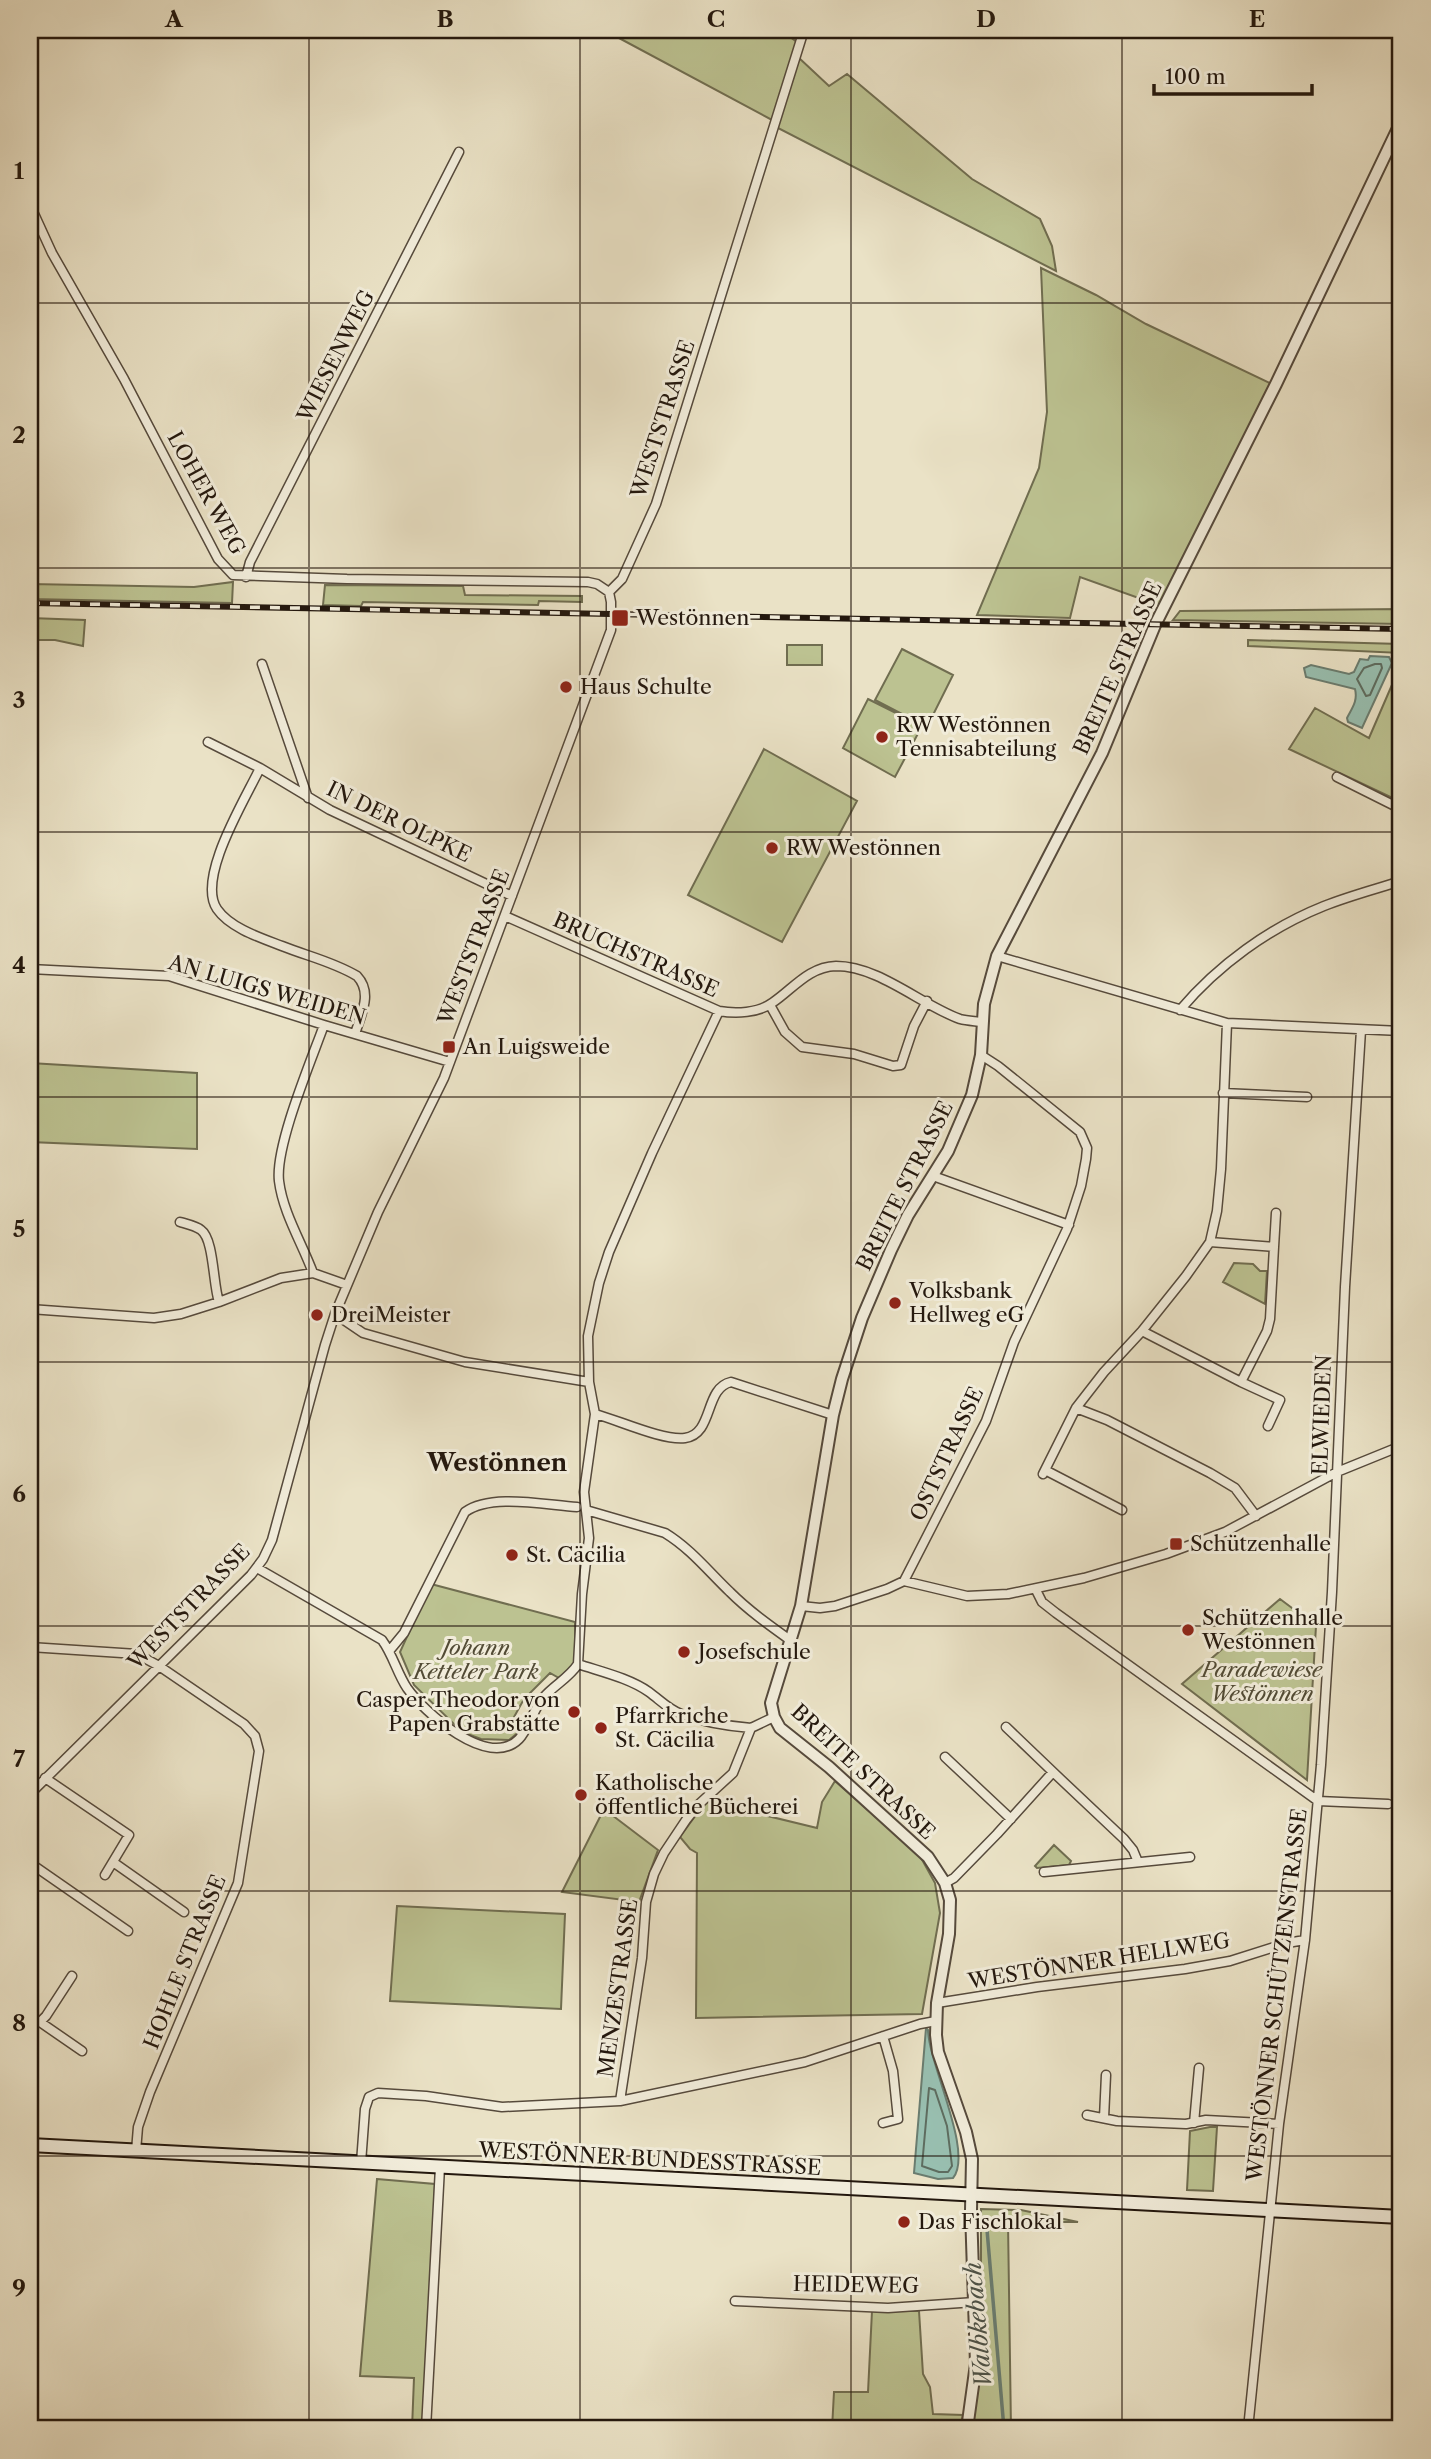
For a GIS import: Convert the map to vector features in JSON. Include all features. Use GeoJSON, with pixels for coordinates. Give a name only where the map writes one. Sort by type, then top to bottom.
{"type":"FeatureCollection","features":[{"type":"Feature","properties":{"kind":"main road","name":"WESTÖNNER BUNDESSTRASSE"},"geometry":{"type":"LineString","coordinates":[[30,2145],[1401,2217]]}},
{"type":"Feature","properties":{"kind":"street","name":"WESTSTRASSE"},"geometry":{"type":"LineString","coordinates":[[30,1794],[257,1568],[272,1540],[324,1345],[335,1314],[378,1212],[444,1078],[611,630],[609,592],[622,579],[656,503],[804,30]]}},
{"type":"Feature","properties":{"kind":"street","name":"BREITE STRASSE"},"geometry":{"type":"LineString","coordinates":[[971,2194],[972,2159],[969,2146],[938,2052],[937,2003],[951,1916],[945,1883],[938,1870],[921,1851],[829,1767],[786,1733],[774,1717],[771,1703],[801,1606],[833,1415],[862,1318],[908,1215],[948,1151],[965,1113],[981,1055],[984,1004],[997,957],[1102,753],[1156,625],[1212,516],[1401,122]]}},
{"type":"Feature","properties":{"kind":"street","name":"WIESENWEG"},"geometry":{"type":"LineString","coordinates":[[246,577],[250,562],[459,152]]}},
{"type":"Feature","properties":{"kind":"street","name":"LOHER WEG"},"geometry":{"type":"LineString","coordinates":[[30,205],[52,253],[124,379],[218,559],[233,575],[588,582],[609,592]]}},
{"type":"Feature","properties":{"kind":"street","name":"IN DER OLPKE"},"geometry":{"type":"LineString","coordinates":[[262,664],[308,798]]}},
{"type":"Feature","properties":{"kind":"street","name":"IN DER OLPKE"},"geometry":{"type":"LineString","coordinates":[[208,742],[260,768],[308,798],[512,896]]}},
{"type":"Feature","properties":{"kind":"street"},"geometry":{"type":"LineString","coordinates":[[260,768],[216,863],[211,887],[212,899],[225,917],[245,930],[357,976],[363,982],[367,997],[355,1034]]}},
{"type":"Feature","properties":{"kind":"street"},"geometry":{"type":"LineString","coordinates":[[1337,777],[1401,809]]}},
{"type":"Feature","properties":{"kind":"street"},"geometry":{"type":"LineString","coordinates":[[1180,1010],[1224,965],[1262,938],[1323,906],[1401,881]]}},
{"type":"Feature","properties":{"kind":"street","name":"BRUCHSTRASSE"},"geometry":{"type":"LineString","coordinates":[[505,916],[719,1011],[741,1012],[770,1005],[806,975],[833,966],[850,967],[865,972],[961,1020],[982,1023]]}},
{"type":"Feature","properties":{"kind":"street"},"geometry":{"type":"LineString","coordinates":[[997,957],[1227,1023],[1401,1031]]}},
{"type":"Feature","properties":{"kind":"street","name":"AN LUIGS WEIDEN"},"geometry":{"type":"LineString","coordinates":[[30,969],[170,976],[450,1062]]}},
{"type":"Feature","properties":{"kind":"street"},"geometry":{"type":"LineString","coordinates":[[770,1005],[785,1032],[802,1047],[853,1054],[893,1066],[901,1065],[914,1026],[927,1001]]}},
{"type":"Feature","properties":{"kind":"street"},"geometry":{"type":"LineString","coordinates":[[257,1568],[382,1640],[390,1650],[407,1688],[447,1729],[488,1746],[514,1743],[521,1738],[538,1704],[548,1692],[572,1674],[578,1664],[582,1594],[589,1538],[582,1509],[595,1414],[589,1382],[588,1336],[598,1283],[652,1153],[719,1011]]}},
{"type":"Feature","properties":{"kind":"street"},"geometry":{"type":"LineString","coordinates":[[1122,1510],[1044,1472],[1076,1408],[1104,1372],[1142,1331],[1210,1242],[1219,1190],[1227,1023]]}},
{"type":"Feature","properties":{"kind":"street"},"geometry":{"type":"LineString","coordinates":[[313,1273],[282,1194],[279,1172],[288,1130],[324,1025]]}},
{"type":"Feature","properties":{"kind":"street","name":"ELWIEDEN"},"geometry":{"type":"LineString","coordinates":[[1318,1801],[1332,1592],[1345,1287],[1361,1030]]}},
{"type":"Feature","properties":{"kind":"street","name":"OSTSTRASSE"},"geometry":{"type":"LineString","coordinates":[[904,1581],[986,1421],[1014,1342],[1069,1225],[1086,1159],[1080,1132],[981,1055]]}},
{"type":"Feature","properties":{"kind":"street"},"geometry":{"type":"LineString","coordinates":[[1223,1093],[1307,1097]]}},
{"type":"Feature","properties":{"kind":"street"},"geometry":{"type":"LineString","coordinates":[[933,1176],[1069,1225]]}},
{"type":"Feature","properties":{"kind":"street"},"geometry":{"type":"LineString","coordinates":[[1241,1382],[1267,1331],[1270,1319],[1276,1213]]}},
{"type":"Feature","properties":{"kind":"street"},"geometry":{"type":"LineString","coordinates":[[180,1222],[199,1228],[207,1236],[214,1289],[219,1302]]}},
{"type":"Feature","properties":{"kind":"street"},"geometry":{"type":"LineString","coordinates":[[1210,1242],[1274,1247]]}},
{"type":"Feature","properties":{"kind":"street"},"geometry":{"type":"LineString","coordinates":[[30,1309],[154,1318],[181,1314],[281,1278],[313,1273],[347,1285]]}},
{"type":"Feature","properties":{"kind":"street"},"geometry":{"type":"LineString","coordinates":[[335,1314],[363,1333],[465,1362],[589,1382]]}},
{"type":"Feature","properties":{"kind":"street"},"geometry":{"type":"LineString","coordinates":[[1142,1331],[1280,1400],[1268,1426]]}},
{"type":"Feature","properties":{"kind":"street"},"geometry":{"type":"LineString","coordinates":[[595,1414],[664,1436],[684,1438],[700,1430],[720,1388],[731,1382],[833,1415]]}},
{"type":"Feature","properties":{"kind":"street"},"geometry":{"type":"LineString","coordinates":[[1076,1408],[1107,1420],[1235,1488],[1256,1516]]}},
{"type":"Feature","properties":{"kind":"street"},"geometry":{"type":"LineString","coordinates":[[801,1606],[835,1606],[904,1581],[967,1596],[1036,1590],[1178,1550],[1225,1532],[1337,1472],[1401,1446]]}},
{"type":"Feature","properties":{"kind":"street"},"geometry":{"type":"LineString","coordinates":[[390,1650],[404,1633],[465,1512],[480,1504],[496,1502],[582,1509],[665,1533],[699,1559],[730,1593],[790,1640]]}},
{"type":"Feature","properties":{"kind":"street","name":"WESTÖNNER SCHÜTZENSTRASSE"},"geometry":{"type":"LineString","coordinates":[[1036,1590],[1042,1602],[1056,1613],[1318,1801],[1305,1940],[1269,2210],[1248,2429]]}},
{"type":"Feature","properties":{"kind":"street","name":"HOHLE STRASSE"},"geometry":{"type":"LineString","coordinates":[[30,1647],[137,1654],[244,1724],[255,1736],[259,1751],[238,1883],[150,2092],[138,2127],[136,2151]]}},
{"type":"Feature","properties":{"kind":"street"},"geometry":{"type":"LineString","coordinates":[[578,1664],[626,1680],[681,1714],[727,1726],[751,1728],[774,1717]]}},
{"type":"Feature","properties":{"kind":"street"},"geometry":{"type":"LineString","coordinates":[[1006,1727],[1124,1839],[1138,1862]]}},
{"type":"Feature","properties":{"kind":"street","name":"MENZESTRASSE"},"geometry":{"type":"LineString","coordinates":[[620,2101],[642,1958],[646,1902],[654,1874],[664,1853],[686,1820],[733,1773],[751,1728]]}},
{"type":"Feature","properties":{"kind":"street"},"geometry":{"type":"LineString","coordinates":[[945,1757],[1011,1819]]}},
{"type":"Feature","properties":{"kind":"street"},"geometry":{"type":"LineString","coordinates":[[945,1883],[954,1878],[1053,1772]]}},
{"type":"Feature","properties":{"kind":"street"},"geometry":{"type":"LineString","coordinates":[[45,1778],[129,1835],[105,1875]]}},
{"type":"Feature","properties":{"kind":"street"},"geometry":{"type":"LineString","coordinates":[[1318,1801],[1388,1804]]}},
{"type":"Feature","properties":{"kind":"street"},"geometry":{"type":"LineString","coordinates":[[1044,1872],[1190,1857]]}},
{"type":"Feature","properties":{"kind":"street"},"geometry":{"type":"LineString","coordinates":[[30,1863],[128,1931]]}},
{"type":"Feature","properties":{"kind":"street"},"geometry":{"type":"LineString","coordinates":[[113,1863],[184,1912]]}},
{"type":"Feature","properties":{"kind":"street","name":"WESTÖNNER HELLWEG"},"geometry":{"type":"LineString","coordinates":[[937,2003],[1037,1987],[1185,1969],[1230,1961],[1305,1940]]}},
{"type":"Feature","properties":{"kind":"street"},"geometry":{"type":"LineString","coordinates":[[40,2022],[72,1976]]}},
{"type":"Feature","properties":{"kind":"street"},"geometry":{"type":"LineString","coordinates":[[360,2163],[365,2109],[369,2097],[378,2093],[426,2096],[502,2107],[620,2101],[805,2062],[936,2021]]}},
{"type":"Feature","properties":{"kind":"street"},"geometry":{"type":"LineString","coordinates":[[30,2022],[40,2022],[82,2051]]}},
{"type":"Feature","properties":{"kind":"street"},"geometry":{"type":"LineString","coordinates":[[883,2036],[893,2071],[898,2119],[883,2123]]}},
{"type":"Feature","properties":{"kind":"street"},"geometry":{"type":"LineString","coordinates":[[1194,2123],[1199,2068]]}},
{"type":"Feature","properties":{"kind":"street"},"geometry":{"type":"LineString","coordinates":[[1104,2118],[1106,2075]]}},
{"type":"Feature","properties":{"kind":"street"},"geometry":{"type":"LineString","coordinates":[[1087,2115],[1117,2121],[1194,2123],[1206,2120],[1279,2124]]}},
{"type":"Feature","properties":{"kind":"street"},"geometry":{"type":"LineString","coordinates":[[426,2429],[440,2167]]}},
{"type":"Feature","properties":{"kind":"street"},"geometry":{"type":"LineString","coordinates":[[967,2429],[976,2364],[971,2194]]}},
{"type":"Feature","properties":{"kind":"street","name":"HEIDEWEG"},"geometry":{"type":"LineString","coordinates":[[735,2301],[888,2308],[975,2302]]}},
{"type":"Feature","properties":{"kind":"green space"},"geometry":{"type":"Polygon","coordinates":[[[604,30],[780,30],[797,42],[772,120],[604,30]]]}},
{"type":"Feature","properties":{"kind":"green space"},"geometry":{"type":"Polygon","coordinates":[[[798,57],[829,86],[847,74],[972,179],[1040,219],[1052,246],[1056,271],[776,127],[798,57]]]}},
{"type":"Feature","properties":{"kind":"green space"},"geometry":{"type":"Polygon","coordinates":[[[1041,268],[1146,324],[1272,384],[1161,606],[1080,577],[1070,618],[977,615],[1039,468],[1047,412],[1041,268]]]}},
{"type":"Feature","properties":{"kind":"green space"},"geometry":{"type":"Polygon","coordinates":[[[233,582],[232,603],[30,599],[30,584],[194,587],[233,582]]]}},
{"type":"Feature","properties":{"kind":"green space"},"geometry":{"type":"Polygon","coordinates":[[[325,585],[463,586],[465,595],[582,596],[582,602],[539,601],[538,605],[363,602],[361,606],[323,605],[325,585]]]}},
{"type":"Feature","properties":{"kind":"green space"},"geometry":{"type":"Polygon","coordinates":[[[1401,609],[1401,624],[1173,620],[1180,611],[1401,609]]]}},
{"type":"Feature","properties":{"kind":"green space"},"geometry":{"type":"Polygon","coordinates":[[[30,618],[85,620],[83,646],[55,640],[30,640],[30,618]]]}},
{"type":"Feature","properties":{"kind":"green space"},"geometry":{"type":"Polygon","coordinates":[[[1248,640],[1401,644],[1401,653],[1248,646],[1248,640]]]}},
{"type":"Feature","properties":{"kind":"green space"},"geometry":{"type":"Polygon","coordinates":[[[787,645],[822,645],[822,665],[787,665],[787,645]]]}},
{"type":"Feature","properties":{"kind":"green space"},"geometry":{"type":"Polygon","coordinates":[[[902,649],[953,675],[927,727],[875,700],[902,649]]]}},
{"type":"Feature","properties":{"kind":"green space"},"geometry":{"type":"Polygon","coordinates":[[[1401,664],[1401,802],[1289,749],[1315,708],[1369,738],[1401,664]]]}},
{"type":"Feature","properties":{"kind":"green space","name":"RW Westönnen Tennisabteilung"},"geometry":{"type":"Polygon","coordinates":[[[868,699],[922,726],[895,777],[843,748],[868,699]]]}},
{"type":"Feature","properties":{"kind":"green space","name":"RW Westönnen"},"geometry":{"type":"Polygon","coordinates":[[[764,749],[857,801],[782,942],[688,895],[764,749]]]}},
{"type":"Feature","properties":{"kind":"green space"},"geometry":{"type":"Polygon","coordinates":[[[30,1063],[197,1073],[197,1149],[30,1142],[30,1063]]]}},
{"type":"Feature","properties":{"kind":"green space"},"geometry":{"type":"Polygon","coordinates":[[[1234,1263],[1253,1264],[1260,1271],[1267,1271],[1265,1304],[1223,1282],[1234,1263]]]}},
{"type":"Feature","properties":{"kind":"green space","name":"Johann Ketteler Park"},"geometry":{"type":"Polygon","coordinates":[[[431,1584],[575,1622],[575,1663],[559,1678],[550,1673],[524,1699],[514,1717],[523,1725],[509,1740],[481,1739],[462,1732],[414,1685],[400,1652],[431,1584]]]}},
{"type":"Feature","properties":{"kind":"green space","name":"Paradewiese Westönnen"},"geometry":{"type":"Polygon","coordinates":[[[1280,1599],[1316,1626],[1307,1780],[1182,1684],[1280,1599]]]}},
{"type":"Feature","properties":{"kind":"green space"},"geometry":{"type":"Polygon","coordinates":[[[835,1781],[920,1856],[935,1883],[940,1913],[922,2014],[696,2018],[697,1853],[680,1837],[706,1801],[817,1828],[822,1802],[835,1781]]]}},
{"type":"Feature","properties":{"kind":"green space"},"geometry":{"type":"Polygon","coordinates":[[[604,1809],[658,1850],[639,1902],[562,1892],[604,1809]]]}},
{"type":"Feature","properties":{"kind":"green space"},"geometry":{"type":"Polygon","coordinates":[[[1054,1845],[1071,1861],[1069,1865],[1037,1868],[1035,1866],[1054,1845]]]}},
{"type":"Feature","properties":{"kind":"green space"},"geometry":{"type":"Polygon","coordinates":[[[397,1906],[565,1914],[561,2009],[390,2001],[397,1906]]]}},
{"type":"Feature","properties":{"kind":"green space"},"geometry":{"type":"Polygon","coordinates":[[[1217,2127],[1213,2191],[1187,2190],[1190,2131],[1217,2127]]]}},
{"type":"Feature","properties":{"kind":"green space"},"geometry":{"type":"Polygon","coordinates":[[[377,2179],[435,2184],[425,2429],[412,2429],[414,2378],[360,2376],[377,2179]]]}},
{"type":"Feature","properties":{"kind":"green space"},"geometry":{"type":"Polygon","coordinates":[[[981,2209],[1021,2210],[1078,2222],[1008,2222],[1011,2429],[972,2429],[981,2365],[981,2209]]]}},
{"type":"Feature","properties":{"kind":"green space"},"geometry":{"type":"Polygon","coordinates":[[[872,2311],[919,2311],[923,2374],[930,2387],[933,2414],[963,2415],[960,2429],[832,2429],[834,2392],[868,2392],[872,2311]]]}},
{"type":"Feature","properties":{"kind":"water"},"geometry":{"type":"Polygon","coordinates":[[[1370,656],[1389,657],[1392,663],[1362,728],[1348,722],[1347,718],[1355,701],[1355,689],[1306,677],[1304,668],[1311,665],[1349,674],[1354,672],[1360,659],[1368,660],[1370,656]]]}},
{"type":"Feature","properties":{"kind":"water"},"geometry":{"type":"Polygon","coordinates":[[[926,2028],[955,2129],[958,2166],[953,2178],[938,2179],[914,2173],[926,2028]]]}},
{"type":"Feature","properties":{"kind":"waterway","name":"Walbkebach"},"geometry":{"type":"LineString","coordinates":[[986,2218],[1004,2429]]}},
{"type":"Feature","properties":{"kind":"railway"},"geometry":{"type":"LineString","coordinates":[[30,603],[1401,629]]}},
{"type":"Feature","properties":{"kind":"place","name":"Westönnen"},"geometry":{"type":"Point","coordinates":[620,618]}},
{"type":"Feature","properties":{"kind":"place","name":"Haus Schulte"},"geometry":{"type":"Point","coordinates":[566,687]}},
{"type":"Feature","properties":{"kind":"place","name":"RW Westönnen Tennisabteilung"},"geometry":{"type":"Point","coordinates":[882,737]}},
{"type":"Feature","properties":{"kind":"place","name":"RW Westönnen"},"geometry":{"type":"Point","coordinates":[772,848]}},
{"type":"Feature","properties":{"kind":"place","name":"An Luigsweide"},"geometry":{"type":"Point","coordinates":[449,1047]}},
{"type":"Feature","properties":{"kind":"place","name":"Volksbank Hellweg eG"},"geometry":{"type":"Point","coordinates":[895,1303]}},
{"type":"Feature","properties":{"kind":"place","name":"DreiMeister"},"geometry":{"type":"Point","coordinates":[317,1315]}},
{"type":"Feature","properties":{"kind":"place","name":"Schützenhalle"},"geometry":{"type":"Point","coordinates":[1176,1544]}},
{"type":"Feature","properties":{"kind":"place","name":"St. Cäcilia"},"geometry":{"type":"Point","coordinates":[512,1555]}},
{"type":"Feature","properties":{"kind":"place","name":"Schützenhalle Westönnen"},"geometry":{"type":"Point","coordinates":[1188,1630]}},
{"type":"Feature","properties":{"kind":"place","name":"Josefschule"},"geometry":{"type":"Point","coordinates":[684,1652]}},
{"type":"Feature","properties":{"kind":"place","name":"Casper Theodor von Papen Grabstätte"},"geometry":{"type":"Point","coordinates":[574,1712]}},
{"type":"Feature","properties":{"kind":"place","name":"Pfarrkriche St. Cäcilia"},"geometry":{"type":"Point","coordinates":[601,1728]}},
{"type":"Feature","properties":{"kind":"place","name":"Katholische öffentliche Bücherei"},"geometry":{"type":"Point","coordinates":[581,1795]}},
{"type":"Feature","properties":{"kind":"place","name":"Das Fischlokal"},"geometry":{"type":"Point","coordinates":[904,2222]}},
{"type":"Feature","properties":{"kind":"district","name":"Westönnen"},"geometry":{"type":"Point","coordinates":[497,1463]}}]}
